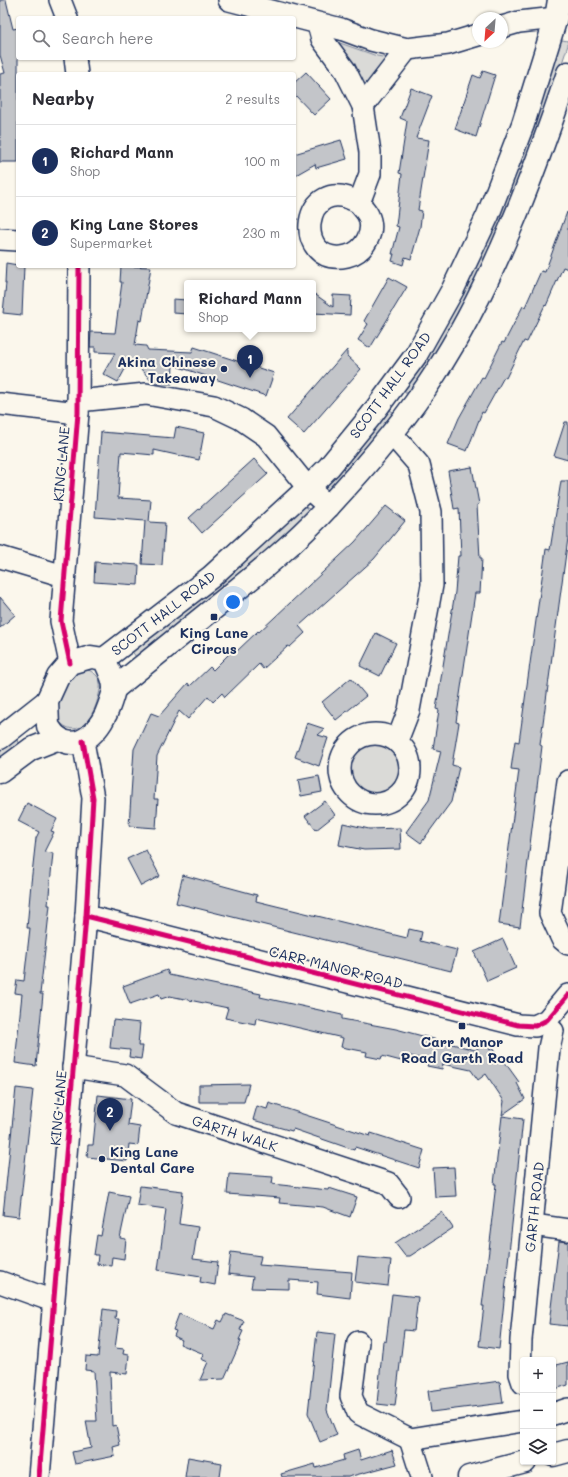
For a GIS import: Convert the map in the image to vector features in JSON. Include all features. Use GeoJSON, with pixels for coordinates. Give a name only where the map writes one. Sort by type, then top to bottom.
{"type":"FeatureCollection","features":[{"type":"Feature","properties":{"kind":"main road","name":"SCOTT HALL ROAD"},"geometry":{"type":"LineString","coordinates":[[104,659],[210,577],[308,488],[329,467],[416,355],[454,289],[488,215],[523,124],[557,9]]}},
{"type":"Feature","properties":{"kind":"main road","name":"SCOTT HALL ROAD"},"geometry":{"type":"LineString","coordinates":[[114,689],[267,566],[328,507],[392,434],[436,374],[476,300],[509,231],[547,134],[568,73]]}},
{"type":"Feature","properties":{"kind":"main road"},"geometry":{"type":"LineString","coordinates":[[0,738],[47,701],[58,678],[70,663],[91,657],[104,659],[111,675],[114,689],[107,713],[96,730],[83,741],[71,742],[59,738],[48,726],[47,701]]}},
{"type":"Feature","properties":{"kind":"main road"},"geometry":{"type":"LineString","coordinates":[[0,772],[31,749],[59,738]]}},
{"type":"Feature","properties":{"kind":"main road"},"geometry":{"type":"LineString","coordinates":[[556,1454],[568,1451]]}},
{"type":"Feature","properties":{"kind":"main road"},"geometry":{"type":"LineString","coordinates":[[469,1477],[520,1463]]}},
{"type":"Feature","properties":{"kind":"street"},"geometry":{"type":"LineString","coordinates":[[60,0],[66,16]]}},
{"type":"Feature","properties":{"kind":"street"},"geometry":{"type":"LineString","coordinates":[[229,0],[288,16]]}},
{"type":"Feature","properties":{"kind":"street"},"geometry":{"type":"LineString","coordinates":[[508,25],[557,9]]}},
{"type":"Feature","properties":{"kind":"street"},"geometry":{"type":"LineString","coordinates":[[296,18],[341,29],[371,40],[407,49],[448,44],[472,37]]}},
{"type":"Feature","properties":{"kind":"street"},"geometry":{"type":"LineString","coordinates":[[318,24],[322,39],[345,70],[363,106],[370,152],[370,174],[359,203]]}},
{"type":"Feature","properties":{"kind":"street"},"geometry":{"type":"LineString","coordinates":[[363,106],[407,49]]}},
{"type":"Feature","properties":{"kind":"street"},"geometry":{"type":"LineString","coordinates":[[75,60],[77,72]]}},
{"type":"Feature","properties":{"kind":"street"},"geometry":{"type":"LineString","coordinates":[[0,239],[16,240]]}},
{"type":"Feature","properties":{"kind":"street","name":"KING LANE"},"geometry":{"type":"LineString","coordinates":[[70,663],[61,621],[78,407],[79,268]]}},
{"type":"Feature","properties":{"kind":"street"},"geometry":{"type":"LineString","coordinates":[[0,404],[78,407],[146,394],[214,406],[241,419],[266,436],[308,488],[328,507]]}},
{"type":"Feature","properties":{"kind":"street"},"geometry":{"type":"LineString","coordinates":[[392,434],[419,464],[431,512],[432,585],[409,710],[397,741]]}},
{"type":"Feature","properties":{"kind":"street"},"geometry":{"type":"LineString","coordinates":[[0,558],[64,576]]}},
{"type":"Feature","properties":{"kind":"street","name":"KING LANE"},"geometry":{"type":"LineString","coordinates":[[38,1477],[86,916],[93,798],[83,741]]}},
{"type":"Feature","properties":{"kind":"street"},"geometry":{"type":"LineString","coordinates":[[568,781],[550,913],[562,938],[568,944]]}},
{"type":"Feature","properties":{"kind":"street","name":"CARR MANOR ROAD"},"geometry":{"type":"LineString","coordinates":[[86,916],[518,1025],[552,1031]]}},
{"type":"Feature","properties":{"kind":"street"},"geometry":{"type":"LineString","coordinates":[[552,1031],[547,1020],[568,995]]}},
{"type":"Feature","properties":{"kind":"street","name":"GARTH ROAD"},"geometry":{"type":"LineString","coordinates":[[520,1357],[552,1031]]}},
{"type":"Feature","properties":{"kind":"street","name":"GARTH WALK"},"geometry":{"type":"LineString","coordinates":[[73,1067],[125,1075],[176,1113],[388,1183],[399,1197]]}},
{"type":"Feature","properties":{"kind":"street"},"geometry":{"type":"LineString","coordinates":[[533,1225],[568,1230]]}},
{"type":"Feature","properties":{"kind":"street"},"geometry":{"type":"LineString","coordinates":[[0,1282],[53,1301]]}},
{"type":"Feature","properties":{"kind":"street"},"geometry":{"type":"LineString","coordinates":[[358,1342],[351,1396],[358,1413],[410,1439],[520,1421]]}},
{"type":"Feature","properties":{"kind":"street"},"geometry":{"type":"LineString","coordinates":[[556,1413],[568,1409]]}},
{"type":"Feature","properties":{"kind":"street"},"geometry":{"type":"LineString","coordinates":[[410,1439],[422,1477]]}},
{"type":"Feature","properties":{"kind":"shaded area"},"geometry":{"type":"Polygon","coordinates":[[[562,40],[568,41],[568,45],[539,133],[500,235],[448,335],[410,393],[405,393],[403,389],[492,232],[519,165],[560,42],[562,40]]]}},
{"type":"Feature","properties":{"kind":"shaded area"},"geometry":{"type":"Polygon","coordinates":[[[337,42],[377,56],[388,58],[365,88],[337,42]]]}},
{"type":"Feature","properties":{"kind":"shaded area"},"geometry":{"type":"Polygon","coordinates":[[[389,410],[394,412],[394,415],[372,443],[329,490],[325,489],[324,486],[389,410]]]}},
{"type":"Feature","properties":{"kind":"shaded area"},"geometry":{"type":"Polygon","coordinates":[[[304,506],[309,509],[308,513],[248,568],[136,657],[131,650],[304,506]]]}},
{"type":"Feature","properties":{"kind":"shaded area"},"geometry":{"type":"Polygon","coordinates":[[[82,668],[91,671],[98,677],[100,691],[90,718],[86,723],[77,729],[71,729],[58,721],[54,701],[63,682],[82,668]]]}},
{"type":"Feature","properties":{"kind":"shaded area"},"geometry":{"type":"Polygon","coordinates":[[[16,738],[21,745],[0,761],[0,750],[16,738]]]}},
{"type":"Feature","properties":{"kind":"shaded area"},"geometry":{"type":"Polygon","coordinates":[[[375,741],[390,746],[398,754],[403,769],[398,784],[390,792],[375,797],[360,792],[352,784],[347,769],[352,754],[360,746],[375,741]]]}},
{"type":"Feature","properties":{"kind":"building"},"geometry":{"type":"Polygon","coordinates":[[[0,0],[6,0],[13,29],[16,28],[16,60],[18,60],[18,72],[16,72],[16,162],[0,162],[0,74],[5,73],[0,55],[0,0]]]}},
{"type":"Feature","properties":{"kind":"building"},"geometry":{"type":"Polygon","coordinates":[[[483,71],[495,75],[476,137],[455,129],[473,75],[480,78],[483,71]]]}},
{"type":"Feature","properties":{"kind":"building"},"geometry":{"type":"Polygon","coordinates":[[[306,72],[331,99],[314,115],[296,96],[296,81],[306,72]]]}},
{"type":"Feature","properties":{"kind":"building"},"geometry":{"type":"Polygon","coordinates":[[[411,88],[432,96],[416,138],[429,140],[418,210],[422,211],[420,227],[411,259],[405,257],[403,265],[392,261],[394,254],[392,254],[399,227],[396,226],[402,174],[399,173],[407,121],[400,118],[411,88]]]}},
{"type":"Feature","properties":{"kind":"building"},"geometry":{"type":"Polygon","coordinates":[[[341,140],[347,159],[316,168],[315,164],[296,175],[296,153],[341,140]]]}},
{"type":"Feature","properties":{"kind":"building"},"geometry":{"type":"Polygon","coordinates":[[[567,212],[568,269],[563,267],[546,306],[545,305],[527,342],[524,341],[506,378],[504,377],[484,413],[482,412],[467,451],[448,444],[459,418],[482,377],[484,378],[502,342],[504,343],[523,306],[525,307],[541,271],[545,272],[567,212]]]}},
{"type":"Feature","properties":{"kind":"building"},"geometry":{"type":"Polygon","coordinates":[[[6,263],[16,265],[16,268],[24,268],[22,315],[3,313],[6,263]]]}},
{"type":"Feature","properties":{"kind":"building"},"geometry":{"type":"Polygon","coordinates":[[[121,268],[151,268],[142,321],[139,320],[135,345],[146,346],[148,350],[192,352],[194,347],[274,373],[266,396],[173,365],[172,384],[156,383],[151,381],[144,372],[130,360],[118,382],[103,374],[115,353],[95,352],[95,347],[90,347],[91,332],[115,333],[122,282],[120,282],[121,268]]]}},
{"type":"Feature","properties":{"kind":"building"},"geometry":{"type":"Polygon","coordinates":[[[389,277],[407,287],[370,348],[358,340],[368,324],[364,321],[389,277]]]}},
{"type":"Feature","properties":{"kind":"building"},"geometry":{"type":"Polygon","coordinates":[[[316,295],[333,307],[333,295],[351,296],[350,315],[316,313],[316,295]]]}},
{"type":"Feature","properties":{"kind":"building"},"geometry":{"type":"Polygon","coordinates":[[[173,299],[184,300],[184,314],[173,313],[173,299]]]}},
{"type":"Feature","properties":{"kind":"building"},"geometry":{"type":"Polygon","coordinates":[[[347,350],[347,356],[361,369],[304,434],[287,419],[347,350]]]}},
{"type":"Feature","properties":{"kind":"building"},"geometry":{"type":"Polygon","coordinates":[[[565,422],[568,422],[568,460],[554,456],[565,422]]]}},
{"type":"Feature","properties":{"kind":"building"},"geometry":{"type":"Polygon","coordinates":[[[176,427],[204,433],[199,460],[154,450],[154,455],[121,452],[118,498],[151,500],[149,522],[165,523],[162,565],[142,564],[145,521],[95,517],[101,432],[174,438],[176,427]]]}},
{"type":"Feature","properties":{"kind":"building"},"geometry":{"type":"Polygon","coordinates":[[[254,459],[268,474],[202,533],[189,518],[254,459]]]}},
{"type":"Feature","properties":{"kind":"building"},"geometry":{"type":"Polygon","coordinates":[[[472,467],[479,504],[477,505],[480,558],[482,558],[480,593],[475,593],[456,722],[459,723],[452,765],[459,767],[451,802],[421,843],[406,832],[429,800],[441,751],[433,749],[439,710],[436,709],[455,592],[458,556],[461,556],[459,508],[454,509],[448,471],[472,467]]]}},
{"type":"Feature","properties":{"kind":"building"},"geometry":{"type":"Polygon","coordinates":[[[561,481],[568,481],[568,538],[540,745],[542,746],[520,927],[499,924],[519,770],[511,769],[515,741],[519,742],[546,549],[550,550],[561,481]]]}},
{"type":"Feature","properties":{"kind":"building"},"geometry":{"type":"Polygon","coordinates":[[[386,506],[405,521],[374,559],[299,626],[305,633],[263,669],[259,664],[225,697],[222,693],[213,702],[208,696],[188,719],[179,711],[157,756],[154,799],[158,799],[156,828],[129,826],[134,749],[151,713],[159,716],[188,683],[190,686],[210,667],[213,670],[235,648],[237,651],[258,631],[259,632],[355,542],[386,506]]]}},
{"type":"Feature","properties":{"kind":"building"},"geometry":{"type":"Polygon","coordinates":[[[95,562],[139,565],[138,585],[94,582],[95,562]]]}},
{"type":"Feature","properties":{"kind":"building"},"geometry":{"type":"Polygon","coordinates":[[[0,597],[15,615],[0,628],[0,597]]]}},
{"type":"Feature","properties":{"kind":"building"},"geometry":{"type":"Polygon","coordinates":[[[376,633],[396,643],[380,676],[360,666],[376,633]]]}},
{"type":"Feature","properties":{"kind":"building"},"geometry":{"type":"Polygon","coordinates":[[[351,678],[366,696],[336,720],[322,702],[351,678]]]}},
{"type":"Feature","properties":{"kind":"building"},"geometry":{"type":"Polygon","coordinates":[[[307,723],[325,729],[318,735],[328,738],[319,766],[295,757],[307,723]]]}},
{"type":"Feature","properties":{"kind":"building"},"geometry":{"type":"Polygon","coordinates":[[[319,776],[322,792],[301,796],[298,780],[319,776]]]}},
{"type":"Feature","properties":{"kind":"building"},"geometry":{"type":"Polygon","coordinates":[[[325,801],[335,815],[316,830],[305,816],[325,801]]]}},
{"type":"Feature","properties":{"kind":"building"},"geometry":{"type":"Polygon","coordinates":[[[27,803],[57,819],[51,831],[54,832],[44,852],[53,853],[48,905],[50,905],[40,994],[43,994],[36,1066],[15,1063],[22,994],[15,993],[17,980],[24,981],[30,928],[27,928],[31,883],[36,838],[39,832],[18,821],[27,803]]]}},
{"type":"Feature","properties":{"kind":"building"},"geometry":{"type":"Polygon","coordinates":[[[343,823],[369,829],[400,828],[401,849],[364,850],[339,845],[343,823]]]}},
{"type":"Feature","properties":{"kind":"building"},"geometry":{"type":"Polygon","coordinates":[[[146,850],[160,876],[141,886],[127,859],[146,850]]]}},
{"type":"Feature","properties":{"kind":"building"},"geometry":{"type":"Polygon","coordinates":[[[183,875],[257,895],[256,901],[407,938],[409,929],[422,932],[420,941],[457,950],[451,971],[176,903],[183,875]]]}},
{"type":"Feature","properties":{"kind":"building"},"geometry":{"type":"Polygon","coordinates":[[[503,939],[516,968],[487,981],[474,952],[503,939]]]}},
{"type":"Feature","properties":{"kind":"building"},"geometry":{"type":"Polygon","coordinates":[[[167,970],[169,975],[261,994],[260,997],[342,1015],[342,1019],[396,1029],[475,1050],[485,1043],[490,1050],[492,1048],[499,1058],[501,1057],[519,1082],[517,1083],[525,1099],[502,1115],[504,1101],[486,1074],[478,1080],[471,1070],[443,1064],[442,1069],[427,1066],[429,1061],[403,1054],[401,1061],[382,1056],[381,1059],[366,1056],[367,1052],[341,1047],[343,1038],[256,1018],[255,1024],[225,1018],[228,1008],[170,996],[161,999],[159,994],[130,1004],[123,986],[167,970]]]}},
{"type":"Feature","properties":{"kind":"building"},"geometry":{"type":"Polygon","coordinates":[[[113,1020],[140,1023],[138,1046],[143,1046],[141,1059],[129,1057],[130,1050],[110,1048],[113,1020]]]}},
{"type":"Feature","properties":{"kind":"building"},"geometry":{"type":"Polygon","coordinates":[[[249,1084],[244,1102],[199,1102],[199,1085],[249,1084]]]}},
{"type":"Feature","properties":{"kind":"building"},"geometry":{"type":"Polygon","coordinates":[[[16,1088],[33,1090],[19,1217],[3,1215],[16,1088]]]}},
{"type":"Feature","properties":{"kind":"building"},"geometry":{"type":"Polygon","coordinates":[[[98,1095],[131,1099],[128,1125],[140,1127],[138,1145],[129,1144],[127,1161],[87,1157],[88,1145],[93,1145],[98,1095]]]}},
{"type":"Feature","properties":{"kind":"building"},"geometry":{"type":"Polygon","coordinates":[[[269,1103],[370,1136],[371,1133],[424,1150],[419,1168],[355,1147],[354,1150],[293,1129],[292,1131],[253,1120],[257,1106],[267,1109],[269,1103]]]}},
{"type":"Feature","properties":{"kind":"building"},"geometry":{"type":"Polygon","coordinates":[[[502,1116],[523,1119],[499,1349],[479,1346],[502,1116]]]}},
{"type":"Feature","properties":{"kind":"building"},"geometry":{"type":"Polygon","coordinates":[[[454,1167],[456,1196],[435,1197],[433,1168],[454,1167]]]}},
{"type":"Feature","properties":{"kind":"building"},"geometry":{"type":"Polygon","coordinates":[[[229,1174],[273,1177],[272,1184],[328,1190],[329,1188],[357,1197],[350,1217],[323,1207],[279,1203],[280,1198],[227,1194],[229,1174]]]}},
{"type":"Feature","properties":{"kind":"building"},"geometry":{"type":"Polygon","coordinates":[[[140,1186],[183,1191],[179,1224],[198,1227],[193,1259],[218,1262],[215,1285],[200,1282],[201,1277],[158,1270],[166,1209],[137,1205],[140,1186]]]}},
{"type":"Feature","properties":{"kind":"building"},"geometry":{"type":"Polygon","coordinates":[[[109,1192],[129,1196],[120,1238],[126,1239],[124,1259],[112,1257],[111,1266],[97,1264],[98,1255],[94,1255],[97,1235],[101,1236],[109,1192]]]}},
{"type":"Feature","properties":{"kind":"building"},"geometry":{"type":"Polygon","coordinates":[[[442,1212],[453,1228],[410,1256],[405,1256],[395,1243],[442,1212]]]}},
{"type":"Feature","properties":{"kind":"building"},"geometry":{"type":"Polygon","coordinates":[[[559,1241],[568,1242],[568,1326],[549,1324],[559,1241]]]}},
{"type":"Feature","properties":{"kind":"building"},"geometry":{"type":"Polygon","coordinates":[[[231,1252],[261,1256],[259,1265],[352,1272],[350,1298],[317,1294],[318,1282],[289,1280],[289,1289],[251,1288],[253,1277],[228,1274],[231,1252]]]}},
{"type":"Feature","properties":{"kind":"building"},"geometry":{"type":"Polygon","coordinates":[[[358,1257],[391,1260],[388,1286],[355,1282],[358,1257]]]}},
{"type":"Feature","properties":{"kind":"building"},"geometry":{"type":"Polygon","coordinates":[[[392,1294],[418,1297],[414,1331],[404,1330],[395,1406],[377,1404],[383,1341],[386,1342],[392,1294]]]}},
{"type":"Feature","properties":{"kind":"building"},"geometry":{"type":"Polygon","coordinates":[[[103,1309],[116,1311],[115,1319],[119,1319],[115,1348],[124,1349],[123,1354],[129,1355],[127,1374],[110,1372],[112,1426],[116,1425],[120,1445],[113,1447],[115,1456],[75,1464],[72,1452],[91,1448],[86,1421],[97,1421],[94,1371],[85,1370],[86,1356],[98,1357],[103,1309]]]}},
{"type":"Feature","properties":{"kind":"building"},"geometry":{"type":"Polygon","coordinates":[[[179,1314],[214,1329],[218,1320],[222,1322],[226,1314],[244,1321],[240,1330],[243,1331],[239,1340],[241,1341],[224,1379],[200,1380],[208,1362],[201,1359],[204,1354],[180,1344],[182,1340],[174,1336],[176,1331],[173,1330],[179,1314]]]}},
{"type":"Feature","properties":{"kind":"building"},"geometry":{"type":"Polygon","coordinates":[[[317,1332],[335,1334],[327,1410],[337,1435],[320,1442],[308,1413],[317,1332]]]}},
{"type":"Feature","properties":{"kind":"building"},"geometry":{"type":"Polygon","coordinates":[[[568,1362],[568,1385],[556,1389],[556,1365],[568,1362]]]}},
{"type":"Feature","properties":{"kind":"building"},"geometry":{"type":"Polygon","coordinates":[[[500,1381],[503,1403],[431,1412],[428,1391],[500,1381]]]}},
{"type":"Feature","properties":{"kind":"building"},"geometry":{"type":"Polygon","coordinates":[[[358,1450],[361,1460],[392,1450],[397,1464],[348,1477],[282,1477],[281,1474],[315,1464],[316,1468],[344,1460],[343,1455],[358,1450]]]}},
{"type":"Feature","properties":{"kind":"building"},"geometry":{"type":"Polygon","coordinates":[[[188,1457],[222,1463],[220,1477],[185,1477],[188,1457]]]}},
{"type":"Feature","properties":{"kind":"cycle path"},"geometry":{"type":"LineString","coordinates":[[70,663],[61,621],[78,413],[79,268]]}},
{"type":"Feature","properties":{"kind":"cycle path"},"geometry":{"type":"LineString","coordinates":[[39,1477],[86,916],[93,798],[83,741]]}},
{"type":"Feature","properties":{"kind":"cycle path"},"geometry":{"type":"LineString","coordinates":[[86,916],[518,1025],[535,1026],[547,1020],[568,995]]}},
{"type":"Feature","properties":{"kind":"place","name":"Akina Chinese Takeaway"},"geometry":{"type":"Point","coordinates":[224,369]}},
{"type":"Feature","properties":{"kind":"place","name":"Richard Mann"},"geometry":{"type":"Point","coordinates":[250,378]}},
{"type":"Feature","properties":{"kind":"place","name":"King Lane Circus"},"geometry":{"type":"Point","coordinates":[214,617]}},
{"type":"Feature","properties":{"kind":"place","name":"Carr Manor Road Garth Road"},"geometry":{"type":"Point","coordinates":[462,1026]}},
{"type":"Feature","properties":{"kind":"place","name":"King Lane Stores"},"geometry":{"type":"Point","coordinates":[110,1131]}},
{"type":"Feature","properties":{"kind":"place","name":"King Lane Dental Care"},"geometry":{"type":"Point","coordinates":[102,1159]}}]}
